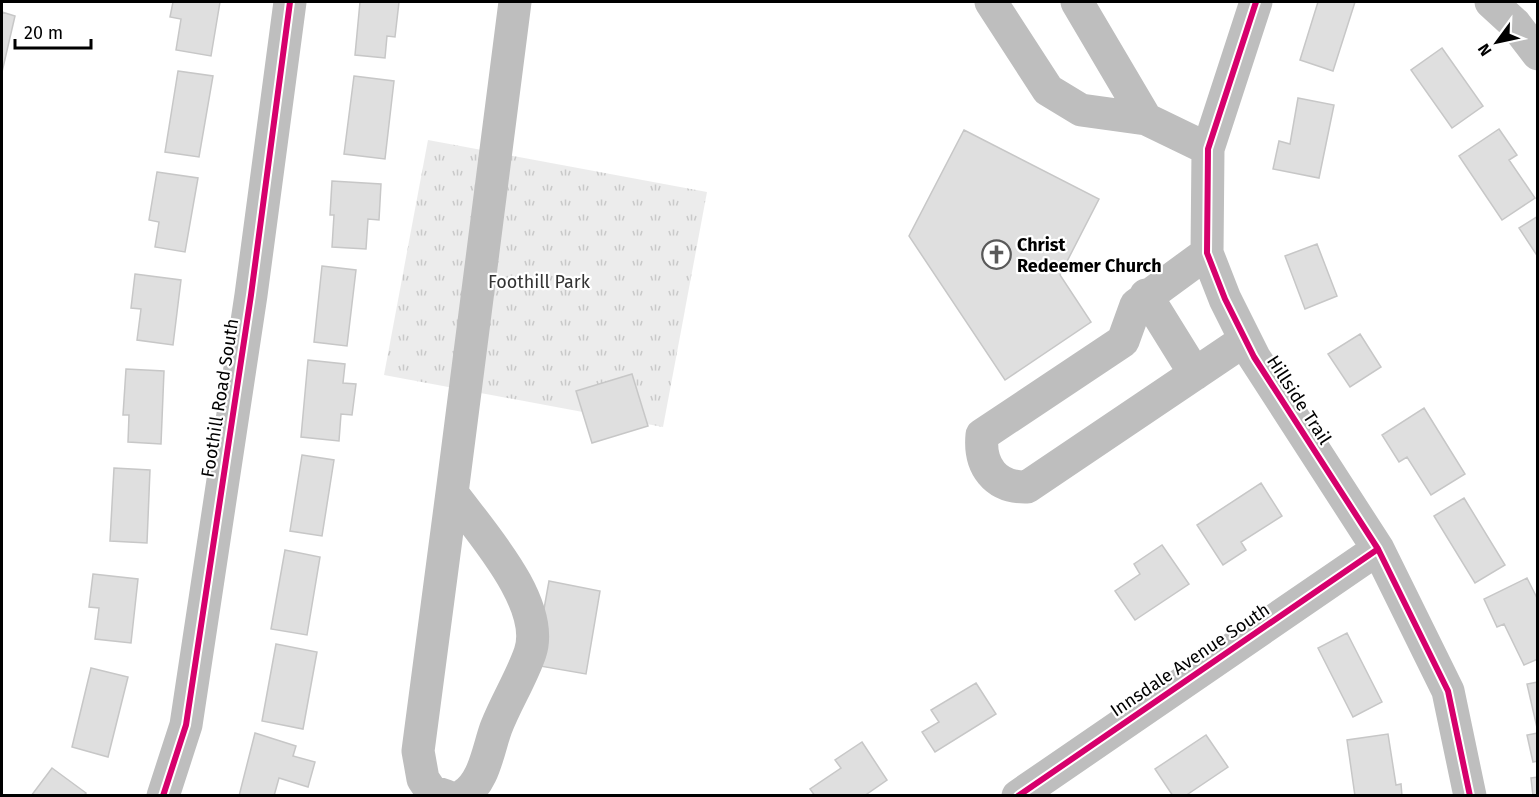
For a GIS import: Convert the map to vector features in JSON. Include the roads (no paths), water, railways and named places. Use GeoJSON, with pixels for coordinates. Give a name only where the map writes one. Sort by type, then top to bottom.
{"type":"FeatureCollection","features":[{"type":"Feature","properties":{"kind":"street","name":"Foothill Road South"},"geometry":{"type":"LineString","coordinates":[[163,795],[186,725],[251,296],[290,2]]}},
{"type":"Feature","properties":{"kind":"street"},"geometry":{"type":"LineString","coordinates":[[446,795],[431,791],[423,779],[418,750],[515,2]]}},
{"type":"Feature","properties":{"kind":"street"},"geometry":{"type":"LineString","coordinates":[[991,2],[1048,90],[1081,110],[1146,120],[1208,149]]}},
{"type":"Feature","properties":{"kind":"street"},"geometry":{"type":"LineString","coordinates":[[1077,2],[1146,120]]}},
{"type":"Feature","properties":{"kind":"street","name":"Hillside Trail"},"geometry":{"type":"LineString","coordinates":[[1256,2],[1208,149],[1207,253],[1225,299],[1245,340],[1378,549],[1448,691],[1470,795]]}},
{"type":"Feature","properties":{"kind":"street"},"geometry":{"type":"LineString","coordinates":[[1491,2],[1515,24],[1538,54]]}},
{"type":"Feature","properties":{"kind":"street"},"geometry":{"type":"LineString","coordinates":[[1207,253],[1146,295],[1136,305],[1123,341],[982,435],[980,453],[996,479],[1011,488],[1027,487],[1245,340]]}},
{"type":"Feature","properties":{"kind":"street"},"geometry":{"type":"LineString","coordinates":[[1146,295],[1195,374]]}},
{"type":"Feature","properties":{"kind":"street"},"geometry":{"type":"LineString","coordinates":[[452,493],[511,573],[524,598],[531,624],[531,650],[498,725],[476,784],[462,795]]}},
{"type":"Feature","properties":{"kind":"street","name":"Innsdale Avenue South"},"geometry":{"type":"LineString","coordinates":[[1018,795],[1378,549]]}},
{"type":"Feature","properties":{"kind":"place","name":"Christ Redeemer Church"},"geometry":{"type":"Point","coordinates":[996,255]}},
{"type":"Feature","properties":{"kind":"park label","name":"Foothill Park"},"geometry":{"type":"Point","coordinates":[539,282]}}]}
